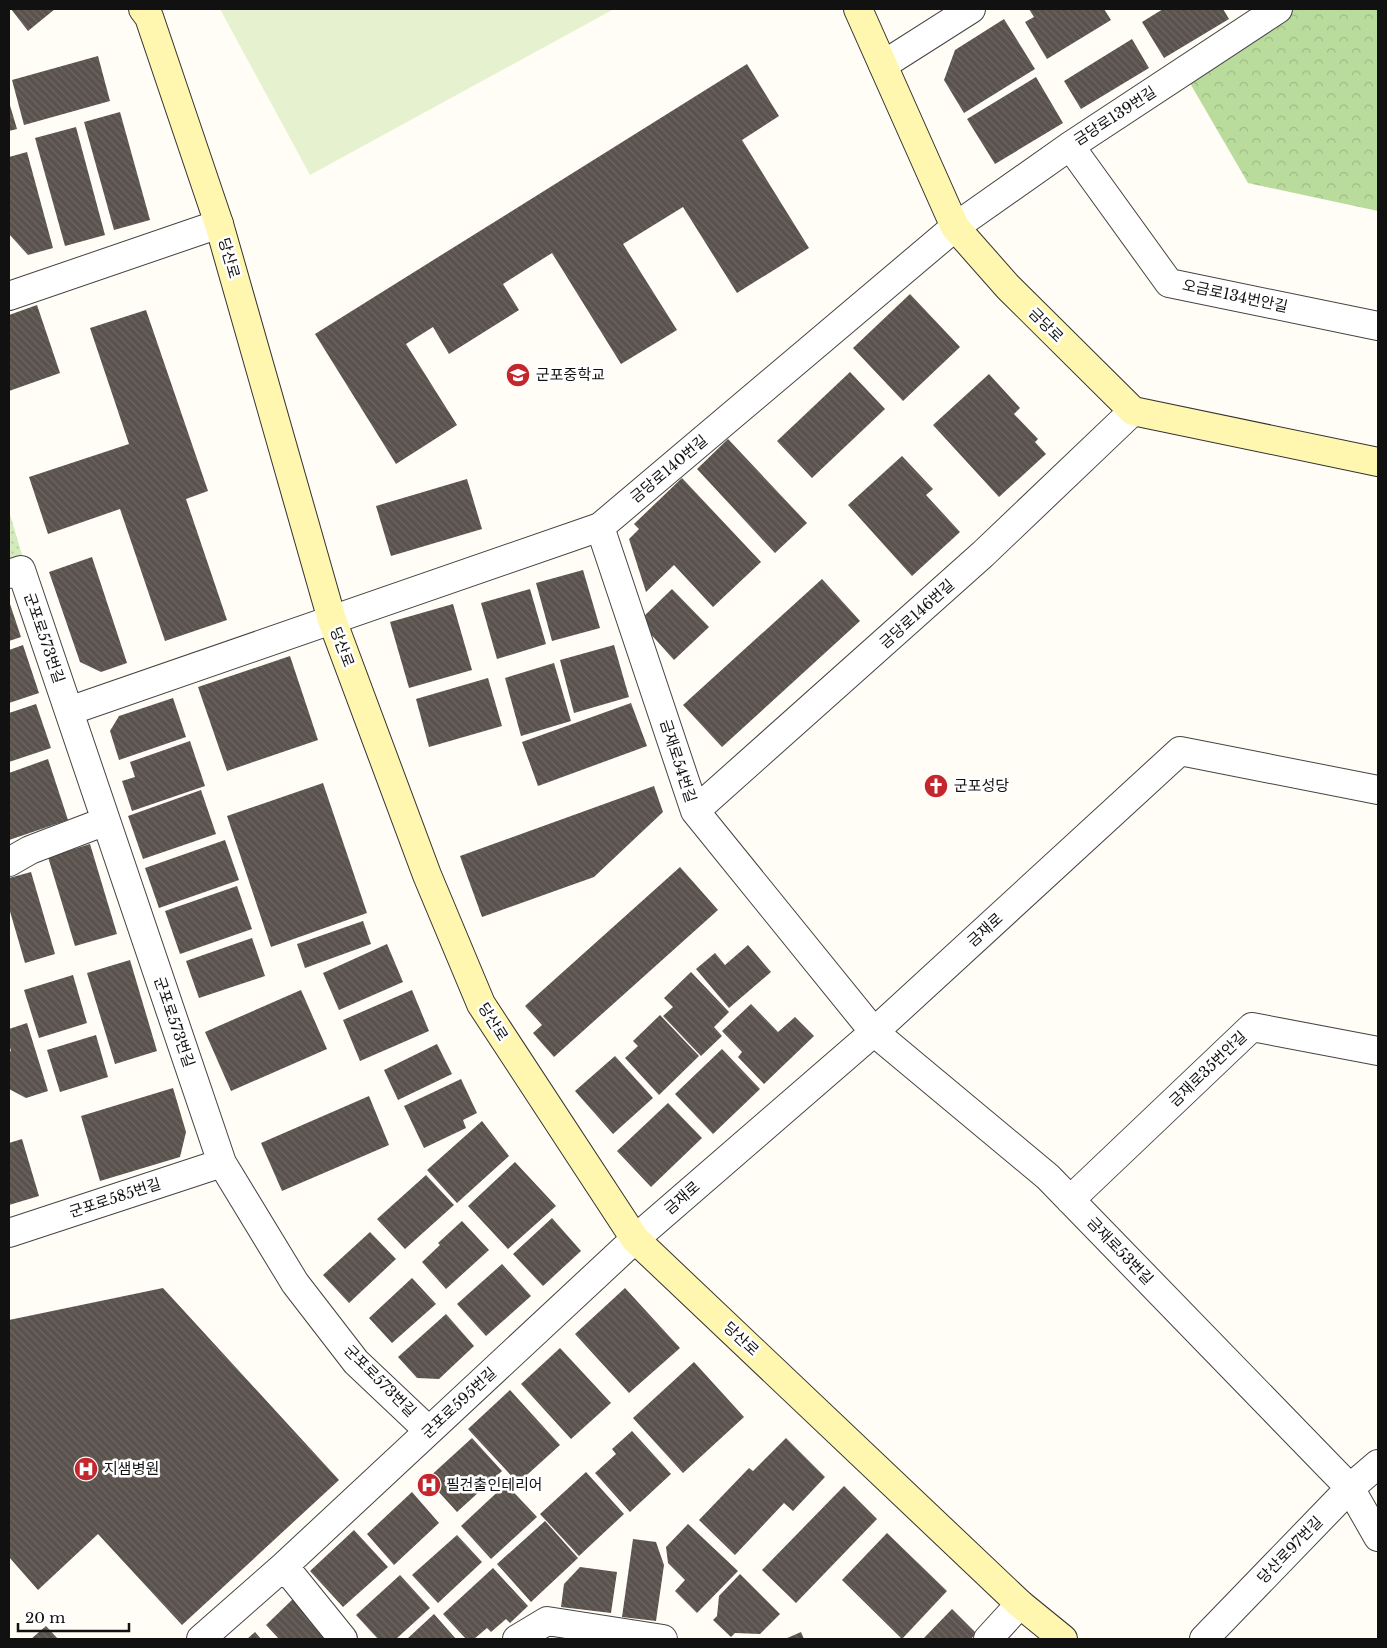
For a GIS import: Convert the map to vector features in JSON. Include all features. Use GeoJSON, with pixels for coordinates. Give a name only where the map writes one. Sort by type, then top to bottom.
{"type":"FeatureCollection","features":[{"type":"Feature","properties":{"kind":"street","name":"당산로"},"geometry":{"type":"LineString","coordinates":[[143,9],[149,17],[219,224],[332,620],[424,866],[480,1004],[635,1239],[1020,1604],[1063,1639]]}},
{"type":"Feature","properties":{"kind":"street","name":"금당로"},"geometry":{"type":"LineString","coordinates":[[858,9],[955,227],[1008,287],[1133,411]]}},
{"type":"Feature","properties":{"kind":"street"},"geometry":{"type":"LineString","coordinates":[[883,65],[971,9]]}},
{"type":"Feature","properties":{"kind":"street","name":"금당로139번길"},"geometry":{"type":"LineString","coordinates":[[955,227],[1070,146],[1278,9]]}},
{"type":"Feature","properties":{"kind":"street","name":"오금로134번안길"},"geometry":{"type":"LineString","coordinates":[[1070,146],[1169,283],[1378,326]]}},
{"type":"Feature","properties":{"kind":"street","name":"당산로"},"geometry":{"type":"LineString","coordinates":[[9,296],[219,224]]}},
{"type":"Feature","properties":{"kind":"street","name":"금당로140번길"},"geometry":{"type":"LineString","coordinates":[[69,711],[600,527],[955,227]]}},
{"type":"Feature","properties":{"kind":"street"},"geometry":{"type":"LineString","coordinates":[[1133,411],[1378,462]]}},
{"type":"Feature","properties":{"kind":"street","name":"금당로146번길"},"geometry":{"type":"LineString","coordinates":[[695,811],[984,554],[1133,411]]}},
{"type":"Feature","properties":{"kind":"street","name":"금재로54번길"},"geometry":{"type":"LineString","coordinates":[[600,527],[695,811],[874,1032]]}},
{"type":"Feature","properties":{"kind":"street","name":"군포로573번길"},"geometry":{"type":"LineString","coordinates":[[9,574],[21,570],[222,1163],[295,1283],[356,1362],[429,1430]]}},
{"type":"Feature","properties":{"kind":"street","name":"금재로"},"geometry":{"type":"LineString","coordinates":[[635,1239],[874,1032],[1180,751],[1378,790]]}},
{"type":"Feature","properties":{"kind":"street"},"geometry":{"type":"LineString","coordinates":[[9,862],[30,850],[106,821]]}},
{"type":"Feature","properties":{"kind":"street","name":"금재로35번안길"},"geometry":{"type":"LineString","coordinates":[[1070,1200],[1252,1027],[1378,1051]]}},
{"type":"Feature","properties":{"kind":"street","name":"금재로53번길"},"geometry":{"type":"LineString","coordinates":[[874,1032],[1048,1177],[1350,1488],[1378,1537]]}},
{"type":"Feature","properties":{"kind":"street","name":"군포로585번길"},"geometry":{"type":"LineString","coordinates":[[9,1233],[222,1163]]}},
{"type":"Feature","properties":{"kind":"street","name":"군포로595번길"},"geometry":{"type":"LineString","coordinates":[[202,1639],[284,1566],[635,1239]]}},
{"type":"Feature","properties":{"kind":"street","name":"당산로97번길"},"geometry":{"type":"LineString","coordinates":[[1204,1639],[1350,1488],[1378,1464]]}},
{"type":"Feature","properties":{"kind":"street"},"geometry":{"type":"LineString","coordinates":[[284,1566],[343,1639]]}},
{"type":"Feature","properties":{"kind":"street"},"geometry":{"type":"LineString","coordinates":[[988,1639],[1020,1604]]}},
{"type":"Feature","properties":{"kind":"street"},"geometry":{"type":"LineString","coordinates":[[517,1639],[547,1621],[662,1639]]}},
{"type":"Feature","properties":{"kind":"green space"},"geometry":{"type":"Polygon","coordinates":[[[220,9],[614,9],[310,175],[220,9]]]}},
{"type":"Feature","properties":{"kind":"green space"},"geometry":{"type":"Polygon","coordinates":[[[1270,9],[1378,9],[1378,211],[1248,183],[1180,66],[1270,9]]]}},
{"type":"Feature","properties":{"kind":"green space"},"geometry":{"type":"Polygon","coordinates":[[[9,511],[22,555],[9,560],[9,511]]]}},
{"type":"Feature","properties":{"kind":"building"},"geometry":{"type":"Polygon","coordinates":[[[11,9],[55,9],[28,31],[11,9]]]}},
{"type":"Feature","properties":{"kind":"building"},"geometry":{"type":"Polygon","coordinates":[[[1029,9],[1104,9],[1111,20],[1047,59],[1025,22],[1034,17],[1029,9]]]}},
{"type":"Feature","properties":{"kind":"building"},"geometry":{"type":"Polygon","coordinates":[[[1163,9],[1223,9],[1229,19],[1164,58],[1142,22],[1163,9]]]}},
{"type":"Feature","properties":{"kind":"building"},"geometry":{"type":"Polygon","coordinates":[[[1004,19],[1035,69],[964,113],[944,80],[955,50],[1004,19]]]}},
{"type":"Feature","properties":{"kind":"building"},"geometry":{"type":"Polygon","coordinates":[[[1132,39],[1149,68],[1081,109],[1064,81],[1132,39]]]}},
{"type":"Feature","properties":{"kind":"building"},"geometry":{"type":"Polygon","coordinates":[[[98,56],[110,101],[24,125],[12,80],[98,56]]]}},
{"type":"Feature","properties":{"kind":"building"},"geometry":{"type":"Polygon","coordinates":[[[747,64],[779,116],[742,140],[809,248],[737,293],[683,207],[623,244],[677,330],[621,364],[552,253],[503,284],[519,310],[449,354],[433,327],[406,344],[457,425],[396,464],[315,334],[747,64]]]}},
{"type":"Feature","properties":{"kind":"building"},"geometry":{"type":"Polygon","coordinates":[[[1036,77],[1063,123],[995,164],[967,119],[1036,77]]]}},
{"type":"Feature","properties":{"kind":"building"},"geometry":{"type":"Polygon","coordinates":[[[9,102],[17,129],[9,131],[9,102]]]}},
{"type":"Feature","properties":{"kind":"building"},"geometry":{"type":"Polygon","coordinates":[[[120,112],[150,220],[114,230],[84,122],[120,112]]]}},
{"type":"Feature","properties":{"kind":"building"},"geometry":{"type":"Polygon","coordinates":[[[76,127],[105,235],[65,246],[35,138],[76,127]]]}},
{"type":"Feature","properties":{"kind":"building"},"geometry":{"type":"Polygon","coordinates":[[[27,152],[53,248],[28,255],[9,234],[9,157],[27,152]]]}},
{"type":"Feature","properties":{"kind":"building"},"geometry":{"type":"Polygon","coordinates":[[[910,294],[960,347],[903,401],[853,348],[910,294]]]}},
{"type":"Feature","properties":{"kind":"building"},"geometry":{"type":"Polygon","coordinates":[[[37,305],[60,373],[9,391],[9,315],[37,305]]]}},
{"type":"Feature","properties":{"kind":"building"},"geometry":{"type":"Polygon","coordinates":[[[146,310],[208,491],[186,499],[227,620],[165,641],[120,509],[48,534],[29,477],[129,444],[90,328],[146,310]]]}},
{"type":"Feature","properties":{"kind":"building"},"geometry":{"type":"Polygon","coordinates":[[[850,372],[885,409],[812,478],[777,441],[850,372]]]}},
{"type":"Feature","properties":{"kind":"building"},"geometry":{"type":"Polygon","coordinates":[[[989,374],[1020,408],[1014,414],[1038,439],[1035,442],[1046,454],[999,497],[933,425],[989,374]]]}},
{"type":"Feature","properties":{"kind":"building"},"geometry":{"type":"Polygon","coordinates":[[[728,439],[807,523],[775,553],[697,469],[728,439]]]}},
{"type":"Feature","properties":{"kind":"building"},"geometry":{"type":"Polygon","coordinates":[[[902,456],[933,489],[926,495],[960,532],[912,576],[848,505],[902,456]]]}},
{"type":"Feature","properties":{"kind":"building"},"geometry":{"type":"Polygon","coordinates":[[[682,478],[761,562],[713,607],[674,565],[646,592],[629,539],[639,529],[634,524],[682,478]]]}},
{"type":"Feature","properties":{"kind":"building"},"geometry":{"type":"Polygon","coordinates":[[[467,479],[482,529],[391,556],[376,506],[467,479]]]}},
{"type":"Feature","properties":{"kind":"building"},"geometry":{"type":"Polygon","coordinates":[[[92,557],[127,663],[101,672],[80,662],[49,572],[92,557]]]}},
{"type":"Feature","properties":{"kind":"building"},"geometry":{"type":"Polygon","coordinates":[[[583,570],[600,628],[552,641],[536,583],[583,570]]]}},
{"type":"Feature","properties":{"kind":"building"},"geometry":{"type":"Polygon","coordinates":[[[822,579],[860,621],[722,747],[683,705],[822,579]]]}},
{"type":"Feature","properties":{"kind":"building"},"geometry":{"type":"Polygon","coordinates":[[[530,589],[546,644],[497,659],[481,603],[530,589]]]}},
{"type":"Feature","properties":{"kind":"building"},"geometry":{"type":"Polygon","coordinates":[[[672,589],[709,627],[674,660],[639,621],[672,589]]]}},
{"type":"Feature","properties":{"kind":"building"},"geometry":{"type":"Polygon","coordinates":[[[9,601],[21,637],[9,641],[9,601]]]}},
{"type":"Feature","properties":{"kind":"building"},"geometry":{"type":"Polygon","coordinates":[[[453,604],[472,670],[409,688],[390,622],[453,604]]]}},
{"type":"Feature","properties":{"kind":"building"},"geometry":{"type":"Polygon","coordinates":[[[23,645],[39,693],[9,703],[9,650],[23,645]]]}},
{"type":"Feature","properties":{"kind":"building"},"geometry":{"type":"Polygon","coordinates":[[[614,645],[629,697],[574,713],[560,660],[614,645]]]}},
{"type":"Feature","properties":{"kind":"building"},"geometry":{"type":"Polygon","coordinates":[[[290,656],[318,740],[227,771],[198,687],[290,656]]]}},
{"type":"Feature","properties":{"kind":"building"},"geometry":{"type":"Polygon","coordinates":[[[554,663],[571,721],[521,736],[505,678],[554,663]]]}},
{"type":"Feature","properties":{"kind":"building"},"geometry":{"type":"Polygon","coordinates":[[[488,678],[502,726],[429,747],[416,699],[488,678]]]}},
{"type":"Feature","properties":{"kind":"building"},"geometry":{"type":"Polygon","coordinates":[[[173,698],[186,737],[119,760],[110,731],[119,716],[173,698]]]}},
{"type":"Feature","properties":{"kind":"building"},"geometry":{"type":"Polygon","coordinates":[[[631,703],[647,746],[538,786],[522,742],[631,703]]]}},
{"type":"Feature","properties":{"kind":"building"},"geometry":{"type":"Polygon","coordinates":[[[36,704],[51,748],[9,762],[9,713],[36,704]]]}},
{"type":"Feature","properties":{"kind":"building"},"geometry":{"type":"Polygon","coordinates":[[[190,741],[205,786],[132,811],[122,781],[135,777],[130,762],[190,741]]]}},
{"type":"Feature","properties":{"kind":"building"},"geometry":{"type":"Polygon","coordinates":[[[48,759],[68,820],[9,840],[9,773],[48,759]]]}},
{"type":"Feature","properties":{"kind":"building"},"geometry":{"type":"Polygon","coordinates":[[[323,783],[367,913],[271,947],[227,816],[323,783]]]}},
{"type":"Feature","properties":{"kind":"building"},"geometry":{"type":"Polygon","coordinates":[[[654,786],[663,812],[594,877],[482,917],[460,856],[654,786]]]}},
{"type":"Feature","properties":{"kind":"building"},"geometry":{"type":"Polygon","coordinates":[[[201,790],[216,834],[143,859],[128,816],[201,790]]]}},
{"type":"Feature","properties":{"kind":"building"},"geometry":{"type":"Polygon","coordinates":[[[225,840],[239,880],[159,908],[145,868],[225,840]]]}},
{"type":"Feature","properties":{"kind":"building"},"geometry":{"type":"Polygon","coordinates":[[[90,844],[117,934],[75,946],[48,857],[90,844]]]}},
{"type":"Feature","properties":{"kind":"building"},"geometry":{"type":"Polygon","coordinates":[[[680,867],[718,910],[554,1057],[533,1033],[542,1025],[525,1006],[680,867]]]}},
{"type":"Feature","properties":{"kind":"building"},"geometry":{"type":"Polygon","coordinates":[[[31,872],[55,954],[25,963],[9,908],[9,878],[31,872]]]}},
{"type":"Feature","properties":{"kind":"building"},"geometry":{"type":"Polygon","coordinates":[[[237,886],[252,929],[180,954],[165,911],[237,886]]]}},
{"type":"Feature","properties":{"kind":"building"},"geometry":{"type":"Polygon","coordinates":[[[363,921],[371,944],[305,968],[297,944],[363,921]]]}},
{"type":"Feature","properties":{"kind":"building"},"geometry":{"type":"Polygon","coordinates":[[[252,938],[265,976],[199,998],[186,961],[252,938]]]}},
{"type":"Feature","properties":{"kind":"building"},"geometry":{"type":"Polygon","coordinates":[[[387,944],[403,982],[339,1010],[323,973],[387,944]]]}},
{"type":"Feature","properties":{"kind":"building"},"geometry":{"type":"Polygon","coordinates":[[[748,945],[771,972],[729,1008],[696,969],[715,953],[725,965],[748,945]]]}},
{"type":"Feature","properties":{"kind":"building"},"geometry":{"type":"Polygon","coordinates":[[[130,960],[157,1051],[115,1064],[87,973],[130,960]]]}},
{"type":"Feature","properties":{"kind":"building"},"geometry":{"type":"Polygon","coordinates":[[[691,972],[729,1012],[714,1027],[722,1036],[701,1056],[663,1016],[673,1007],[664,998],[691,972]]]}},
{"type":"Feature","properties":{"kind":"building"},"geometry":{"type":"Polygon","coordinates":[[[73,975],[87,1023],[39,1038],[24,990],[73,975]]]}},
{"type":"Feature","properties":{"kind":"building"},"geometry":{"type":"Polygon","coordinates":[[[301,990],[327,1049],[231,1091],[205,1032],[301,990]]]}},
{"type":"Feature","properties":{"kind":"building"},"geometry":{"type":"Polygon","coordinates":[[[412,990],[429,1031],[360,1061],[343,1020],[412,990]]]}},
{"type":"Feature","properties":{"kind":"building"},"geometry":{"type":"Polygon","coordinates":[[[751,1004],[778,1032],[795,1017],[814,1036],[764,1084],[738,1057],[742,1052],[722,1031],[751,1004]]]}},
{"type":"Feature","properties":{"kind":"building"},"geometry":{"type":"Polygon","coordinates":[[[660,1015],[699,1056],[659,1095],[625,1058],[638,1046],[633,1041],[660,1015]]]}},
{"type":"Feature","properties":{"kind":"building"},"geometry":{"type":"Polygon","coordinates":[[[27,1023],[48,1091],[26,1098],[9,1089],[9,1052],[11,1051],[9,1029],[27,1023]]]}},
{"type":"Feature","properties":{"kind":"building"},"geometry":{"type":"Polygon","coordinates":[[[96,1035],[108,1077],[60,1092],[47,1050],[96,1035]]]}},
{"type":"Feature","properties":{"kind":"building"},"geometry":{"type":"Polygon","coordinates":[[[437,1044],[452,1074],[398,1100],[384,1070],[437,1044]]]}},
{"type":"Feature","properties":{"kind":"building"},"geometry":{"type":"Polygon","coordinates":[[[722,1049],[760,1089],[713,1134],[675,1094],[722,1049]]]}},
{"type":"Feature","properties":{"kind":"building"},"geometry":{"type":"Polygon","coordinates":[[[615,1056],[653,1098],[613,1134],[575,1091],[615,1056]]]}},
{"type":"Feature","properties":{"kind":"building"},"geometry":{"type":"Polygon","coordinates":[[[461,1079],[477,1113],[463,1120],[466,1128],[424,1148],[404,1106],[461,1079]]]}},
{"type":"Feature","properties":{"kind":"building"},"geometry":{"type":"Polygon","coordinates":[[[173,1088],[186,1132],[180,1157],[100,1181],[81,1116],[173,1088]]]}},
{"type":"Feature","properties":{"kind":"building"},"geometry":{"type":"Polygon","coordinates":[[[369,1096],[389,1145],[282,1191],[261,1143],[369,1096]]]}},
{"type":"Feature","properties":{"kind":"building"},"geometry":{"type":"Polygon","coordinates":[[[668,1103],[702,1138],[651,1187],[617,1151],[668,1103]]]}},
{"type":"Feature","properties":{"kind":"building"},"geometry":{"type":"Polygon","coordinates":[[[482,1121],[509,1156],[457,1203],[427,1170],[482,1121]]]}},
{"type":"Feature","properties":{"kind":"building"},"geometry":{"type":"Polygon","coordinates":[[[22,1139],[39,1196],[9,1205],[9,1143],[22,1139]]]}},
{"type":"Feature","properties":{"kind":"building"},"geometry":{"type":"Polygon","coordinates":[[[515,1162],[556,1206],[508,1249],[468,1206],[515,1162]]]}},
{"type":"Feature","properties":{"kind":"building"},"geometry":{"type":"Polygon","coordinates":[[[426,1175],[454,1205],[405,1249],[377,1219],[426,1175]]]}},
{"type":"Feature","properties":{"kind":"building"},"geometry":{"type":"Polygon","coordinates":[[[552,1218],[581,1251],[543,1286],[513,1254],[552,1218]]]}},
{"type":"Feature","properties":{"kind":"building"},"geometry":{"type":"Polygon","coordinates":[[[462,1221],[489,1250],[446,1289],[422,1262],[440,1245],[438,1243],[462,1221]]]}},
{"type":"Feature","properties":{"kind":"building"},"geometry":{"type":"Polygon","coordinates":[[[370,1232],[396,1259],[349,1303],[323,1275],[370,1232]]]}},
{"type":"Feature","properties":{"kind":"building"},"geometry":{"type":"Polygon","coordinates":[[[502,1264],[531,1296],[486,1336],[457,1304],[502,1264]]]}},
{"type":"Feature","properties":{"kind":"building"},"geometry":{"type":"Polygon","coordinates":[[[412,1278],[436,1304],[392,1343],[369,1318],[412,1278]]]}},
{"type":"Feature","properties":{"kind":"building"},"geometry":{"type":"Polygon","coordinates":[[[163,1288],[339,1480],[182,1625],[98,1534],[38,1590],[9,1557],[9,1320],[163,1288]]]}},
{"type":"Feature","properties":{"kind":"building"},"geometry":{"type":"Polygon","coordinates":[[[625,1288],[680,1348],[629,1393],[575,1334],[625,1288]]]}},
{"type":"Feature","properties":{"kind":"building"},"geometry":{"type":"Polygon","coordinates":[[[446,1314],[474,1346],[439,1379],[417,1378],[398,1357],[446,1314]]]}},
{"type":"Feature","properties":{"kind":"building"},"geometry":{"type":"Polygon","coordinates":[[[560,1348],[611,1403],[571,1439],[521,1384],[560,1348]]]}},
{"type":"Feature","properties":{"kind":"building"},"geometry":{"type":"Polygon","coordinates":[[[694,1362],[744,1417],[683,1473],[633,1418],[694,1362]]]}},
{"type":"Feature","properties":{"kind":"building"},"geometry":{"type":"Polygon","coordinates":[[[510,1390],[560,1445],[518,1483],[468,1429],[510,1390]]]}},
{"type":"Feature","properties":{"kind":"building"},"geometry":{"type":"Polygon","coordinates":[[[632,1431],[671,1474],[630,1512],[595,1473],[616,1454],[612,1449],[632,1431]]]}},
{"type":"Feature","properties":{"kind":"building"},"geometry":{"type":"Polygon","coordinates":[[[472,1438],[502,1471],[457,1512],[427,1479],[472,1438]]]}},
{"type":"Feature","properties":{"kind":"building"},"geometry":{"type":"Polygon","coordinates":[[[786,1438],[825,1477],[793,1511],[784,1503],[735,1555],[699,1520],[749,1468],[753,1471],[786,1438]]]}},
{"type":"Feature","properties":{"kind":"building"},"geometry":{"type":"Polygon","coordinates":[[[586,1472],[624,1514],[579,1556],[540,1514],[586,1472]]]}},
{"type":"Feature","properties":{"kind":"building"},"geometry":{"type":"Polygon","coordinates":[[[506,1484],[537,1517],[491,1559],[461,1526],[506,1484]]]}},
{"type":"Feature","properties":{"kind":"building"},"geometry":{"type":"Polygon","coordinates":[[[844,1486],[877,1519],[796,1603],[762,1570],[844,1486]]]}},
{"type":"Feature","properties":{"kind":"building"},"geometry":{"type":"Polygon","coordinates":[[[412,1492],[439,1523],[394,1565],[367,1534],[412,1492]]]}},
{"type":"Feature","properties":{"kind":"building"},"geometry":{"type":"Polygon","coordinates":[[[545,1521],[578,1558],[531,1602],[497,1564],[545,1521]]]}},
{"type":"Feature","properties":{"kind":"building"},"geometry":{"type":"Polygon","coordinates":[[[688,1524],[738,1571],[697,1613],[675,1591],[685,1580],[668,1563],[666,1547],[688,1524]]]}},
{"type":"Feature","properties":{"kind":"building"},"geometry":{"type":"Polygon","coordinates":[[[354,1530],[388,1567],[343,1607],[310,1571],[354,1530]]]}},
{"type":"Feature","properties":{"kind":"building"},"geometry":{"type":"Polygon","coordinates":[[[887,1533],[947,1591],[902,1639],[842,1580],[887,1533]]]}},
{"type":"Feature","properties":{"kind":"building"},"geometry":{"type":"Polygon","coordinates":[[[457,1535],[482,1562],[438,1603],[412,1575],[457,1535]]]}},
{"type":"Feature","properties":{"kind":"building"},"geometry":{"type":"Polygon","coordinates":[[[633,1539],[656,1542],[664,1565],[656,1621],[622,1617],[633,1539]]]}},
{"type":"Feature","properties":{"kind":"building"},"geometry":{"type":"Polygon","coordinates":[[[580,1567],[617,1572],[611,1613],[561,1607],[564,1584],[580,1567]]]}},
{"type":"Feature","properties":{"kind":"building"},"geometry":{"type":"Polygon","coordinates":[[[493,1568],[528,1606],[510,1623],[506,1619],[491,1632],[487,1628],[474,1639],[466,1639],[443,1614],[493,1568]]]}},
{"type":"Feature","properties":{"kind":"building"},"geometry":{"type":"Polygon","coordinates":[[[740,1574],[780,1614],[760,1634],[735,1633],[731,1637],[713,1620],[717,1616],[719,1596],[740,1574]]]}},
{"type":"Feature","properties":{"kind":"building"},"geometry":{"type":"Polygon","coordinates":[[[400,1575],[430,1608],[396,1639],[378,1639],[356,1615],[400,1575]]]}},
{"type":"Feature","properties":{"kind":"building"},"geometry":{"type":"Polygon","coordinates":[[[293,1599],[330,1639],[279,1639],[266,1625],[293,1599]]]}},
{"type":"Feature","properties":{"kind":"building"},"geometry":{"type":"Polygon","coordinates":[[[952,1609],[976,1633],[971,1639],[923,1639],[952,1609]]]}},
{"type":"Feature","properties":{"kind":"building"},"geometry":{"type":"Polygon","coordinates":[[[434,1614],[456,1639],[407,1639],[434,1614]]]}},
{"type":"Feature","properties":{"kind":"building"},"geometry":{"type":"Polygon","coordinates":[[[46,1626],[58,1639],[31,1639],[46,1626]]]}},
{"type":"Feature","properties":{"kind":"building"},"geometry":{"type":"Polygon","coordinates":[[[255,1632],[261,1639],[247,1639],[255,1632]]]}},
{"type":"Feature","properties":{"kind":"building"},"geometry":{"type":"Polygon","coordinates":[[[801,1632],[804,1639],[785,1639],[801,1632]]]}},
{"type":"Feature","properties":{"kind":"place","name":"군포중학교"},"geometry":{"type":"Point","coordinates":[518,375]}},
{"type":"Feature","properties":{"kind":"place","name":"군포성당"},"geometry":{"type":"Point","coordinates":[936,786]}},
{"type":"Feature","properties":{"kind":"place","name":"지샘병원"},"geometry":{"type":"Point","coordinates":[86,1469]}},
{"type":"Feature","properties":{"kind":"place","name":"필건출인테리어"},"geometry":{"type":"Point","coordinates":[429,1485]}}]}
